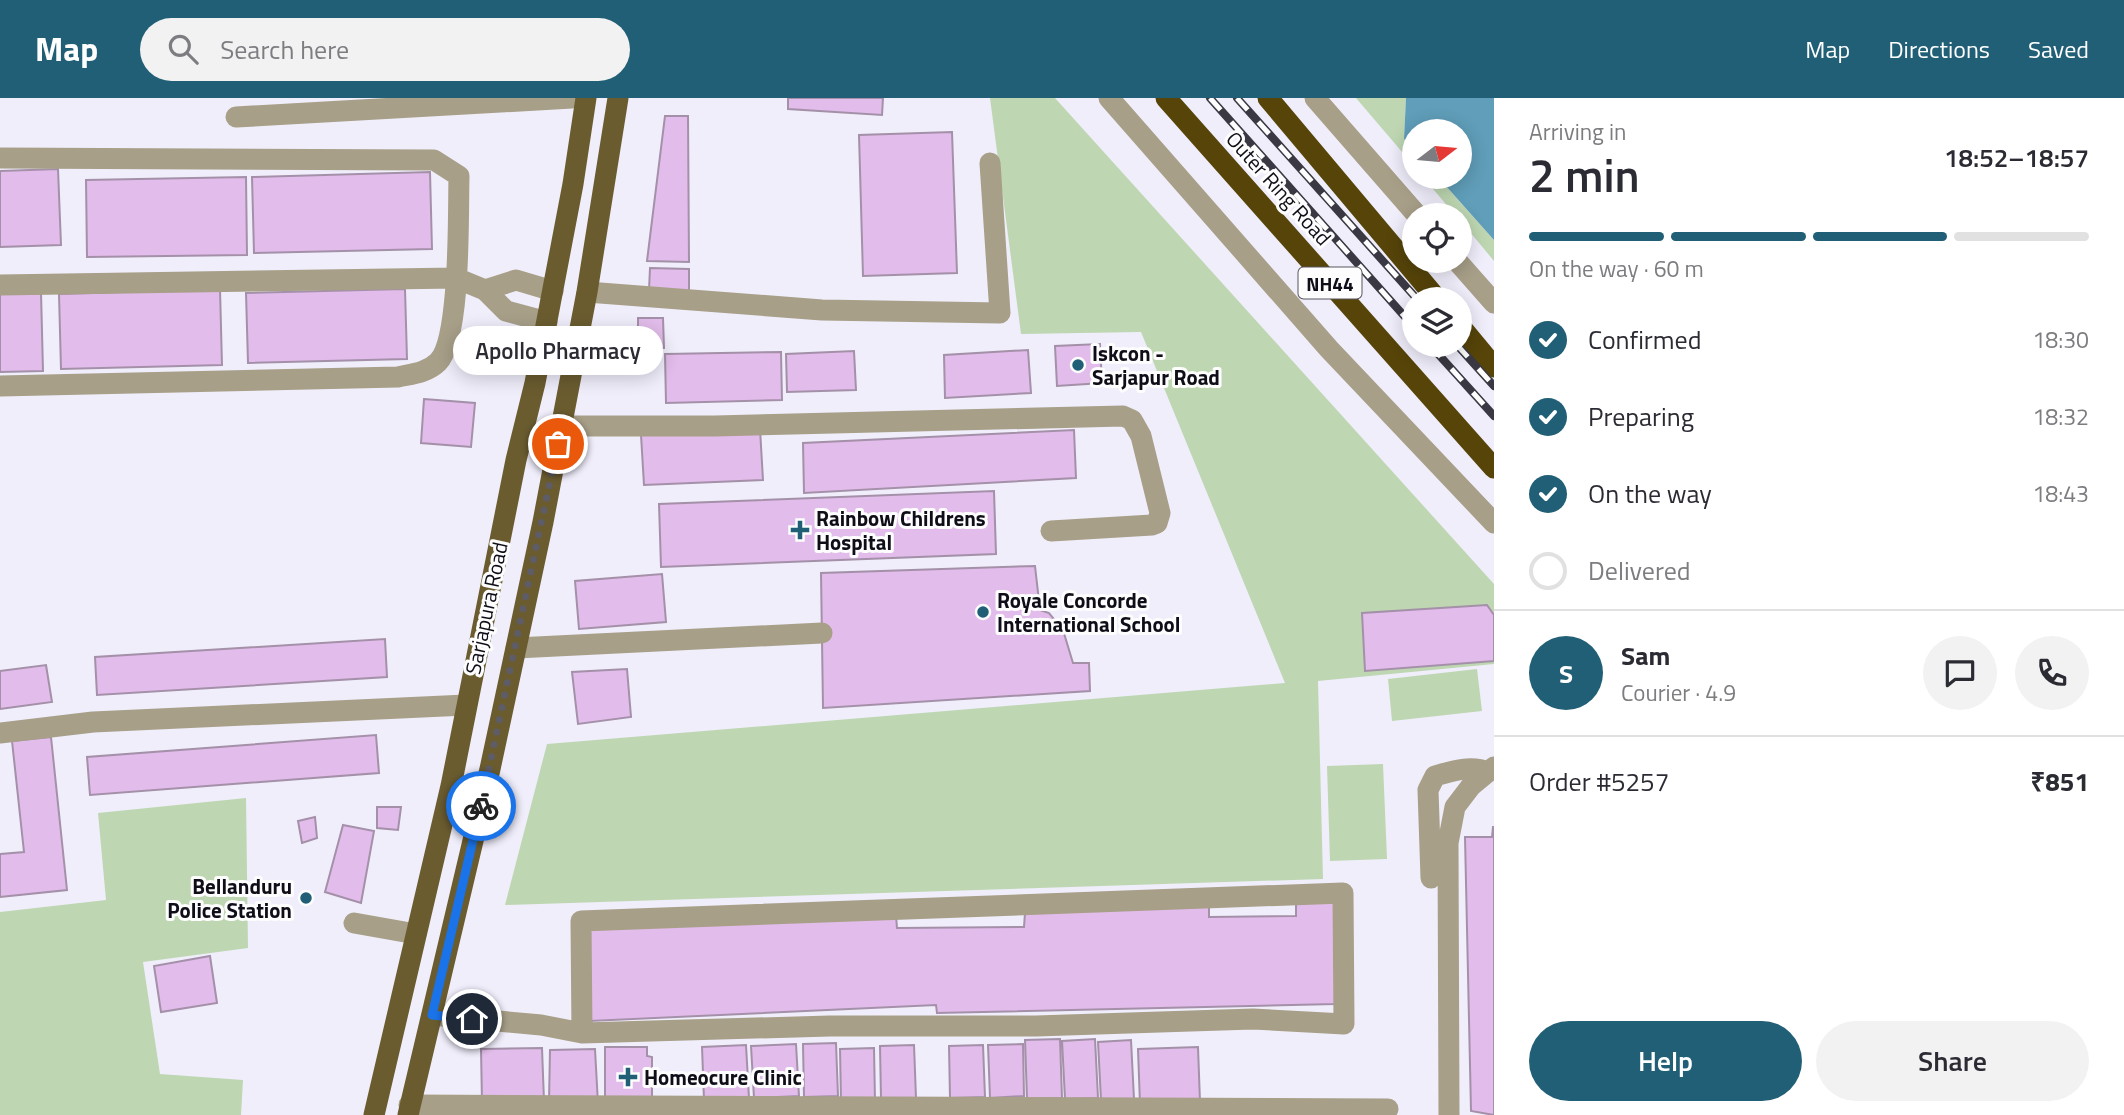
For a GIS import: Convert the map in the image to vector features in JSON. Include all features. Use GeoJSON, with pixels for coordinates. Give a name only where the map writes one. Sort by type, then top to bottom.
{"type":"FeatureCollection","features":[{"type":"Feature","properties":{"kind":"highway","name":"Outer Ring Road"},"geometry":{"type":"LineString","coordinates":[[1166,98],[1494,468]]}},
{"type":"Feature","properties":{"kind":"highway"},"geometry":{"type":"LineString","coordinates":[[1268,98],[1427,287]]}},
{"type":"Feature","properties":{"kind":"highway"},"geometry":{"type":"LineString","coordinates":[[1472,340],[1494,367]]}},
{"type":"Feature","properties":{"kind":"main road","name":"Sarjapura Road"},"geometry":{"type":"LineString","coordinates":[[374,1115],[451,786],[547,322],[586,98]]}},
{"type":"Feature","properties":{"kind":"main road","name":"Sarjapura Road"},"geometry":{"type":"LineString","coordinates":[[409,1110],[516,648],[562,426],[618,98]]}},
{"type":"Feature","properties":{"kind":"street"},"geometry":{"type":"LineString","coordinates":[[236,117],[572,98]]}},
{"type":"Feature","properties":{"kind":"street"},"geometry":{"type":"LineString","coordinates":[[1109,98],[1329,349],[1494,523]]}},
{"type":"Feature","properties":{"kind":"street"},"geometry":{"type":"LineString","coordinates":[[1315,98],[1407,203]]}},
{"type":"Feature","properties":{"kind":"street"},"geometry":{"type":"LineString","coordinates":[[0,158],[434,160],[459,176],[456,278],[449,339],[439,362],[420,373],[398,377],[0,386]]}},
{"type":"Feature","properties":{"kind":"street"},"geometry":{"type":"LineString","coordinates":[[587,292],[822,310],[1000,313],[989,163]]}},
{"type":"Feature","properties":{"kind":"street"},"geometry":{"type":"LineString","coordinates":[[1468,273],[1494,303]]}},
{"type":"Feature","properties":{"kind":"street"},"geometry":{"type":"LineString","coordinates":[[0,285],[456,278],[485,290],[506,312],[547,322]]}},
{"type":"Feature","properties":{"kind":"street"},"geometry":{"type":"LineString","coordinates":[[485,290],[516,280],[553,291]]}},
{"type":"Feature","properties":{"kind":"street"},"geometry":{"type":"LineString","coordinates":[[562,426],[715,426],[1123,416],[1132,420],[1141,436],[1154,487],[1160,513],[1157,523],[1051,531]]}},
{"type":"Feature","properties":{"kind":"street"},"geometry":{"type":"LineString","coordinates":[[516,648],[821,633]]}},
{"type":"Feature","properties":{"kind":"street"},"geometry":{"type":"LineString","coordinates":[[0,733],[93,722],[466,705]]}},
{"type":"Feature","properties":{"kind":"street"},"geometry":{"type":"LineString","coordinates":[[1431,878],[1428,790],[1435,776],[1466,769],[1491,770]]}},
{"type":"Feature","properties":{"kind":"street"},"geometry":{"type":"LineString","coordinates":[[1449,1115],[1448,842],[1455,807],[1471,786],[1491,770]]}},
{"type":"Feature","properties":{"kind":"street"},"geometry":{"type":"LineString","coordinates":[[432,1015],[582,1033],[830,1027],[1036,1026],[1253,1019],[1344,1024],[1343,893],[581,921],[582,1033]]}},
{"type":"Feature","properties":{"kind":"street"},"geometry":{"type":"LineString","coordinates":[[354,923],[416,934]]}},
{"type":"Feature","properties":{"kind":"street"},"geometry":{"type":"LineString","coordinates":[[409,1110],[1388,1109]]}},
{"type":"Feature","properties":{"kind":"green space"},"geometry":{"type":"Polygon","coordinates":[[[990,98],[1055,98],[1494,584],[1494,664],[1318,681],[1323,879],[505,905],[547,744],[1285,683],[1141,332],[1021,334],[990,98]]]}},
{"type":"Feature","properties":{"kind":"green space"},"geometry":{"type":"Polygon","coordinates":[[[1356,98],[1406,98],[1405,119],[1402,119],[1402,152],[1356,98]]]}},
{"type":"Feature","properties":{"kind":"green space"},"geometry":{"type":"Polygon","coordinates":[[[1433,189],[1449,189],[1461,203],[1445,203],[1433,189]]]}},
{"type":"Feature","properties":{"kind":"green space"},"geometry":{"type":"Polygon","coordinates":[[[1472,215],[1494,240],[1494,261],[1472,234],[1472,215]]]}},
{"type":"Feature","properties":{"kind":"green space"},"geometry":{"type":"Polygon","coordinates":[[[1477,669],[1482,711],[1392,721],[1388,679],[1477,669]]]}},
{"type":"Feature","properties":{"kind":"green space"},"geometry":{"type":"Polygon","coordinates":[[[1383,764],[1387,859],[1330,861],[1327,766],[1383,764]]]}},
{"type":"Feature","properties":{"kind":"green space"},"geometry":{"type":"Polygon","coordinates":[[[246,798],[248,948],[143,962],[160,1074],[243,1080],[241,1115],[0,1115],[0,912],[106,900],[98,813],[246,798]]]}},
{"type":"Feature","properties":{"kind":"water"},"geometry":{"type":"Polygon","coordinates":[[[1406,98],[1494,98],[1494,240],[1472,215],[1472,203],[1461,203],[1449,189],[1472,189],[1472,119],[1405,119],[1406,98]]]}},
{"type":"Feature","properties":{"kind":"building"},"geometry":{"type":"Polygon","coordinates":[[[788,98],[883,98],[882,115],[788,109],[788,98]]]}},
{"type":"Feature","properties":{"kind":"building"},"geometry":{"type":"Polygon","coordinates":[[[665,116],[688,116],[689,262],[647,261],[665,116]]]}},
{"type":"Feature","properties":{"kind":"building"},"geometry":{"type":"Polygon","coordinates":[[[952,132],[957,273],[863,276],[859,135],[952,132]]]}},
{"type":"Feature","properties":{"kind":"building"},"geometry":{"type":"Polygon","coordinates":[[[58,169],[61,245],[0,247],[0,171],[58,169]]]}},
{"type":"Feature","properties":{"kind":"building"},"geometry":{"type":"Polygon","coordinates":[[[430,172],[432,249],[254,253],[252,177],[430,172]]]}},
{"type":"Feature","properties":{"kind":"building"},"geometry":{"type":"Polygon","coordinates":[[[246,177],[247,255],[87,257],[86,180],[246,177]]]}},
{"type":"Feature","properties":{"kind":"building"},"geometry":{"type":"Polygon","coordinates":[[[650,268],[689,269],[689,291],[649,290],[650,268]]]}},
{"type":"Feature","properties":{"kind":"building"},"geometry":{"type":"Polygon","coordinates":[[[220,289],[222,365],[61,369],[59,294],[220,289]]]}},
{"type":"Feature","properties":{"kind":"building"},"geometry":{"type":"Polygon","coordinates":[[[405,289],[407,359],[248,363],[246,293],[405,289]]]}},
{"type":"Feature","properties":{"kind":"building"},"geometry":{"type":"Polygon","coordinates":[[[41,292],[43,371],[0,372],[0,293],[41,292]]]}},
{"type":"Feature","properties":{"kind":"building"},"geometry":{"type":"Polygon","coordinates":[[[638,318],[663,318],[664,348],[638,348],[638,318]]]}},
{"type":"Feature","properties":{"kind":"building","name":"Iskcon - Sarjapur Road"},"geometry":{"type":"Polygon","coordinates":[[[1100,344],[1102,383],[1057,386],[1055,346],[1100,344]]]}},
{"type":"Feature","properties":{"kind":"building"},"geometry":{"type":"Polygon","coordinates":[[[1028,350],[1031,393],[945,398],[944,355],[1028,350]]]}},
{"type":"Feature","properties":{"kind":"building"},"geometry":{"type":"Polygon","coordinates":[[[854,351],[856,390],[787,392],[786,354],[854,351]]]}},
{"type":"Feature","properties":{"kind":"building"},"geometry":{"type":"Polygon","coordinates":[[[781,352],[782,400],[666,403],[665,354],[781,352]]]}},
{"type":"Feature","properties":{"kind":"building"},"geometry":{"type":"Polygon","coordinates":[[[424,399],[475,403],[471,447],[421,443],[424,399]]]}},
{"type":"Feature","properties":{"kind":"building"},"geometry":{"type":"Polygon","coordinates":[[[760,429],[763,480],[644,485],[641,435],[760,429]]]}},
{"type":"Feature","properties":{"kind":"building"},"geometry":{"type":"Polygon","coordinates":[[[1074,430],[1076,478],[804,493],[803,443],[1074,430]]]}},
{"type":"Feature","properties":{"kind":"building","name":"Rainbow Childrens Hospital"},"geometry":{"type":"Polygon","coordinates":[[[994,491],[996,554],[661,567],[659,504],[994,491]]]}},
{"type":"Feature","properties":{"kind":"building"},"geometry":{"type":"Polygon","coordinates":[[[1035,566],[1040,610],[1049,613],[1063,630],[1073,663],[1089,663],[1090,691],[823,708],[821,573],[1035,566]]]}},
{"type":"Feature","properties":{"kind":"building"},"geometry":{"type":"Polygon","coordinates":[[[662,574],[666,622],[579,629],[575,581],[662,574]]]}},
{"type":"Feature","properties":{"kind":"building"},"geometry":{"type":"Polygon","coordinates":[[[1487,605],[1494,615],[1494,661],[1365,671],[1362,613],[1487,605]]]}},
{"type":"Feature","properties":{"kind":"building"},"geometry":{"type":"Polygon","coordinates":[[[385,639],[387,677],[97,695],[95,657],[385,639]]]}},
{"type":"Feature","properties":{"kind":"building"},"geometry":{"type":"Polygon","coordinates":[[[46,665],[52,702],[0,709],[0,671],[46,665]]]}},
{"type":"Feature","properties":{"kind":"building"},"geometry":{"type":"Polygon","coordinates":[[[627,669],[631,717],[578,724],[572,672],[627,669]]]}},
{"type":"Feature","properties":{"kind":"building"},"geometry":{"type":"Polygon","coordinates":[[[376,735],[379,773],[90,795],[87,757],[376,735]]]}},
{"type":"Feature","properties":{"kind":"building"},"geometry":{"type":"Polygon","coordinates":[[[51,737],[67,890],[0,897],[0,854],[24,852],[12,741],[51,737]]]}},
{"type":"Feature","properties":{"kind":"building"},"geometry":{"type":"Polygon","coordinates":[[[377,807],[401,807],[398,830],[377,828],[377,807]]]}},
{"type":"Feature","properties":{"kind":"building"},"geometry":{"type":"Polygon","coordinates":[[[315,817],[317,838],[302,843],[298,821],[315,817]]]}},
{"type":"Feature","properties":{"kind":"building"},"geometry":{"type":"Polygon","coordinates":[[[343,825],[374,831],[361,903],[325,892],[343,825]]]}},
{"type":"Feature","properties":{"kind":"building"},"geometry":{"type":"Polygon","coordinates":[[[1493,827],[1494,1115],[1471,1111],[1465,837],[1492,837],[1493,827]]]}},
{"type":"Feature","properties":{"kind":"building"},"geometry":{"type":"Polygon","coordinates":[[[1337,901],[1335,1004],[937,1013],[936,1005],[590,1021],[589,927],[896,915],[897,928],[1024,927],[1025,913],[1209,906],[1209,917],[1296,916],[1296,904],[1337,901]]]}},
{"type":"Feature","properties":{"kind":"building"},"geometry":{"type":"Polygon","coordinates":[[[210,956],[217,1003],[161,1012],[154,966],[210,956]]]}},
{"type":"Feature","properties":{"kind":"building"},"geometry":{"type":"Polygon","coordinates":[[[1060,1039],[1062,1098],[1027,1099],[1025,1040],[1060,1039]]]}},
{"type":"Feature","properties":{"kind":"building"},"geometry":{"type":"Polygon","coordinates":[[[1095,1039],[1098,1098],[1065,1099],[1062,1041],[1095,1039]]]}},
{"type":"Feature","properties":{"kind":"building"},"geometry":{"type":"Polygon","coordinates":[[[1131,1040],[1134,1099],[1101,1100],[1098,1042],[1131,1040]]]}},
{"type":"Feature","properties":{"kind":"building"},"geometry":{"type":"Polygon","coordinates":[[[836,1043],[838,1096],[804,1097],[803,1044],[836,1043]]]}},
{"type":"Feature","properties":{"kind":"building"},"geometry":{"type":"Polygon","coordinates":[[[796,1044],[799,1096],[754,1098],[751,1046],[796,1044]]]}},
{"type":"Feature","properties":{"kind":"building"},"geometry":{"type":"Polygon","coordinates":[[[1023,1044],[1024,1096],[990,1098],[988,1045],[1023,1044]]]}},
{"type":"Feature","properties":{"kind":"building"},"geometry":{"type":"Polygon","coordinates":[[[746,1045],[749,1098],[704,1100],[702,1047],[746,1045]]]}},
{"type":"Feature","properties":{"kind":"building"},"geometry":{"type":"Polygon","coordinates":[[[914,1045],[916,1098],[881,1099],[880,1046],[914,1045]]]}},
{"type":"Feature","properties":{"kind":"building"},"geometry":{"type":"Polygon","coordinates":[[[983,1045],[985,1097],[950,1098],[949,1046],[983,1045]]]}},
{"type":"Feature","properties":{"kind":"building","name":"Homeocure Clinic"},"geometry":{"type":"Polygon","coordinates":[[[605,1047],[647,1047],[647,1056],[652,1057],[652,1098],[605,1098],[605,1047]]]}},
{"type":"Feature","properties":{"kind":"building"},"geometry":{"type":"Polygon","coordinates":[[[1198,1047],[1200,1102],[1140,1104],[1138,1049],[1198,1047]]]}},
{"type":"Feature","properties":{"kind":"building"},"geometry":{"type":"Polygon","coordinates":[[[542,1048],[544,1101],[482,1102],[481,1049],[542,1048]]]}},
{"type":"Feature","properties":{"kind":"building"},"geometry":{"type":"Polygon","coordinates":[[[874,1048],[875,1101],[841,1102],[840,1049],[874,1048]]]}},
{"type":"Feature","properties":{"kind":"building"},"geometry":{"type":"Polygon","coordinates":[[[595,1049],[598,1104],[549,1102],[550,1050],[595,1049]]]}},
{"type":"Feature","properties":{"kind":"railway"},"geometry":{"type":"LineString","coordinates":[[1210,98],[1402,314]]}},
{"type":"Feature","properties":{"kind":"railway"},"geometry":{"type":"LineString","coordinates":[[1237,98],[1406,287]]}},
{"type":"Feature","properties":{"kind":"railway"},"geometry":{"type":"LineString","coordinates":[[1441,357],[1494,416]]}},
{"type":"Feature","properties":{"kind":"railway"},"geometry":{"type":"LineString","coordinates":[[1468,357],[1494,386]]}},
{"type":"Feature","properties":{"kind":"way so far"},"geometry":{"type":"LineString","coordinates":[[481,806],[558,444]]}},
{"type":"Feature","properties":{"kind":"place","name":"Iskcon - Sarjapur Road"},"geometry":{"type":"Point","coordinates":[1078,365]}},
{"type":"Feature","properties":{"kind":"place","name":"Apollo Pharmacy"},"geometry":{"type":"Point","coordinates":[558,444]}},
{"type":"Feature","properties":{"kind":"place","name":"Rainbow Childrens Hospital"},"geometry":{"type":"Point","coordinates":[800,530]}},
{"type":"Feature","properties":{"kind":"place","name":"Royale Concorde International School"},"geometry":{"type":"Point","coordinates":[983,612]}},
{"type":"Feature","properties":{"kind":"place","name":"Bellanduru Police Station"},"geometry":{"type":"Point","coordinates":[306,898]}},
{"type":"Feature","properties":{"kind":"place","name":"Homeocure Clinic"},"geometry":{"type":"Point","coordinates":[628,1077]}},
{"type":"Feature","properties":{"kind":"route"},"geometry":{"type":"LineString","coordinates":[[472,1019],[432,1015],[481,806]]}}]}
